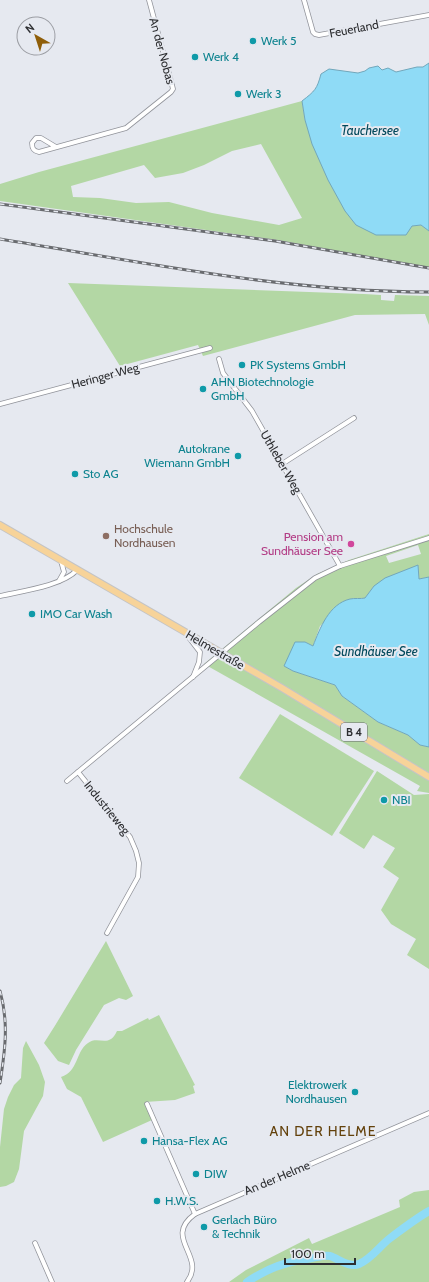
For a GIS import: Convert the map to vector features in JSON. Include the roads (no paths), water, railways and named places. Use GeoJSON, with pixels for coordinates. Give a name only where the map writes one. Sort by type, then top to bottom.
{"type":"FeatureCollection","features":[{"type":"Feature","properties":{"kind":"main road","name":"Helmestraße"},"geometry":{"type":"LineString","coordinates":[[0,525],[282,688],[429,777]]}},
{"type":"Feature","properties":{"kind":"street","name":"An der Nobas"},"geometry":{"type":"LineString","coordinates":[[56,147],[41,138],[36,138],[32,142],[33,149],[36,152],[39,152],[126,128],[173,89],[149,0]]}},
{"type":"Feature","properties":{"kind":"street","name":"Feuerland"},"geometry":{"type":"LineString","coordinates":[[304,0],[313,32],[319,35],[429,14]]}},
{"type":"Feature","properties":{"kind":"street","name":"Heringer Weg"},"geometry":{"type":"LineString","coordinates":[[0,404],[210,348]]}},
{"type":"Feature","properties":{"kind":"street","name":"Uthleber Weg"},"geometry":{"type":"LineString","coordinates":[[219,359],[223,374],[252,411],[340,566]]}},
{"type":"Feature","properties":{"kind":"street"},"geometry":{"type":"LineString","coordinates":[[282,464],[354,418]]}},
{"type":"Feature","properties":{"kind":"street"},"geometry":{"type":"LineString","coordinates":[[222,653],[315,578],[340,566],[429,538]]}},
{"type":"Feature","properties":{"kind":"street"},"geometry":{"type":"LineString","coordinates":[[58,582],[64,572],[61,561]]}},
{"type":"Feature","properties":{"kind":"street"},"geometry":{"type":"LineString","coordinates":[[0,596],[47,586],[68,578],[77,570]]}},
{"type":"Feature","properties":{"kind":"street","name":"Industrieweg"},"geometry":{"type":"LineString","coordinates":[[186,633],[200,652],[199,662],[192,677]]}},
{"type":"Feature","properties":{"kind":"street","name":"Industrieweg"},"geometry":{"type":"LineString","coordinates":[[67,781],[222,653]]}},
{"type":"Feature","properties":{"kind":"street","name":"Industrieweg"},"geometry":{"type":"LineString","coordinates":[[78,772],[130,836],[139,864],[138,877],[107,933]]}},
{"type":"Feature","properties":{"kind":"street"},"geometry":{"type":"LineString","coordinates":[[147,1104],[195,1214]]}},
{"type":"Feature","properties":{"kind":"street","name":"An der Helme"},"geometry":{"type":"LineString","coordinates":[[187,1282],[192,1273],[193,1267],[182,1236],[182,1229],[189,1218],[195,1214],[429,1113]]}},
{"type":"Feature","properties":{"kind":"street"},"geometry":{"type":"LineString","coordinates":[[35,1243],[52,1282]]}},
{"type":"Feature","properties":{"kind":"water","name":"Tauchersee"},"geometry":{"type":"Polygon","coordinates":[[[429,63],[429,231],[421,225],[412,226],[406,235],[376,235],[356,225],[345,211],[328,180],[312,144],[305,120],[302,101],[315,89],[321,74],[329,69],[358,73],[378,66],[382,70],[388,68],[396,72],[423,67],[429,63]]]}},
{"type":"Feature","properties":{"kind":"water","name":"Sundhäuser See"},"geometry":{"type":"Polygon","coordinates":[[[418,565],[419,579],[429,577],[429,747],[420,745],[408,735],[378,722],[342,696],[335,685],[293,671],[284,666],[295,642],[305,642],[313,646],[326,618],[336,606],[350,599],[365,598],[374,586],[385,578],[418,565]]]}},
{"type":"Feature","properties":{"kind":"waterway"},"geometry":{"type":"LineString","coordinates":[[247,1282],[263,1272],[278,1266],[294,1261],[321,1256],[330,1256],[352,1265],[359,1264],[375,1253],[385,1242],[429,1211]]}},
{"type":"Feature","properties":{"kind":"railway"},"geometry":{"type":"LineString","coordinates":[[0,204],[275,241],[429,268]]}},
{"type":"Feature","properties":{"kind":"railway"},"geometry":{"type":"LineString","coordinates":[[0,239],[160,266],[267,281],[375,291],[429,292]]}},
{"type":"Feature","properties":{"kind":"railway"},"geometry":{"type":"LineString","coordinates":[[0,991],[3,1003],[5,1026],[5,1048],[0,1083]]}},
{"type":"Feature","properties":{"kind":"place","name":"Werk 5"},"geometry":{"type":"Point","coordinates":[253,41]}},
{"type":"Feature","properties":{"kind":"place","name":"Werk 4"},"geometry":{"type":"Point","coordinates":[195,57]}},
{"type":"Feature","properties":{"kind":"place","name":"Werk 3"},"geometry":{"type":"Point","coordinates":[238,94]}},
{"type":"Feature","properties":{"kind":"place","name":"PK Systems GmbH"},"geometry":{"type":"Point","coordinates":[242,365]}},
{"type":"Feature","properties":{"kind":"place","name":"AHN Biotechnologie GmbH"},"geometry":{"type":"Point","coordinates":[203,389]}},
{"type":"Feature","properties":{"kind":"place","name":"Autokrane Wiemann GmbH"},"geometry":{"type":"Point","coordinates":[238,456]}},
{"type":"Feature","properties":{"kind":"place","name":"Sto AG"},"geometry":{"type":"Point","coordinates":[75,474]}},
{"type":"Feature","properties":{"kind":"place","name":"Hochschule Nordhausen"},"geometry":{"type":"Point","coordinates":[106,536]}},
{"type":"Feature","properties":{"kind":"place","name":"Pension am Sundhäuser See"},"geometry":{"type":"Point","coordinates":[351,544]}},
{"type":"Feature","properties":{"kind":"place","name":"IMO Car Wash"},"geometry":{"type":"Point","coordinates":[32,614]}},
{"type":"Feature","properties":{"kind":"place","name":"NBI"},"geometry":{"type":"Point","coordinates":[384,800]}},
{"type":"Feature","properties":{"kind":"place","name":"Elektrowerk Nordhausen"},"geometry":{"type":"Point","coordinates":[355,1092]}},
{"type":"Feature","properties":{"kind":"place","name":"Hansa-Flex AG"},"geometry":{"type":"Point","coordinates":[144,1141]}},
{"type":"Feature","properties":{"kind":"place","name":"DIW"},"geometry":{"type":"Point","coordinates":[196,1174]}},
{"type":"Feature","properties":{"kind":"place","name":"H.W.S."},"geometry":{"type":"Point","coordinates":[157,1201]}},
{"type":"Feature","properties":{"kind":"place","name":"Gerlach Büro & Technik"},"geometry":{"type":"Point","coordinates":[204,1227]}},
{"type":"Feature","properties":{"kind":"district","name":"AN DER HELME"},"geometry":{"type":"Point","coordinates":[323,1131]}}]}
